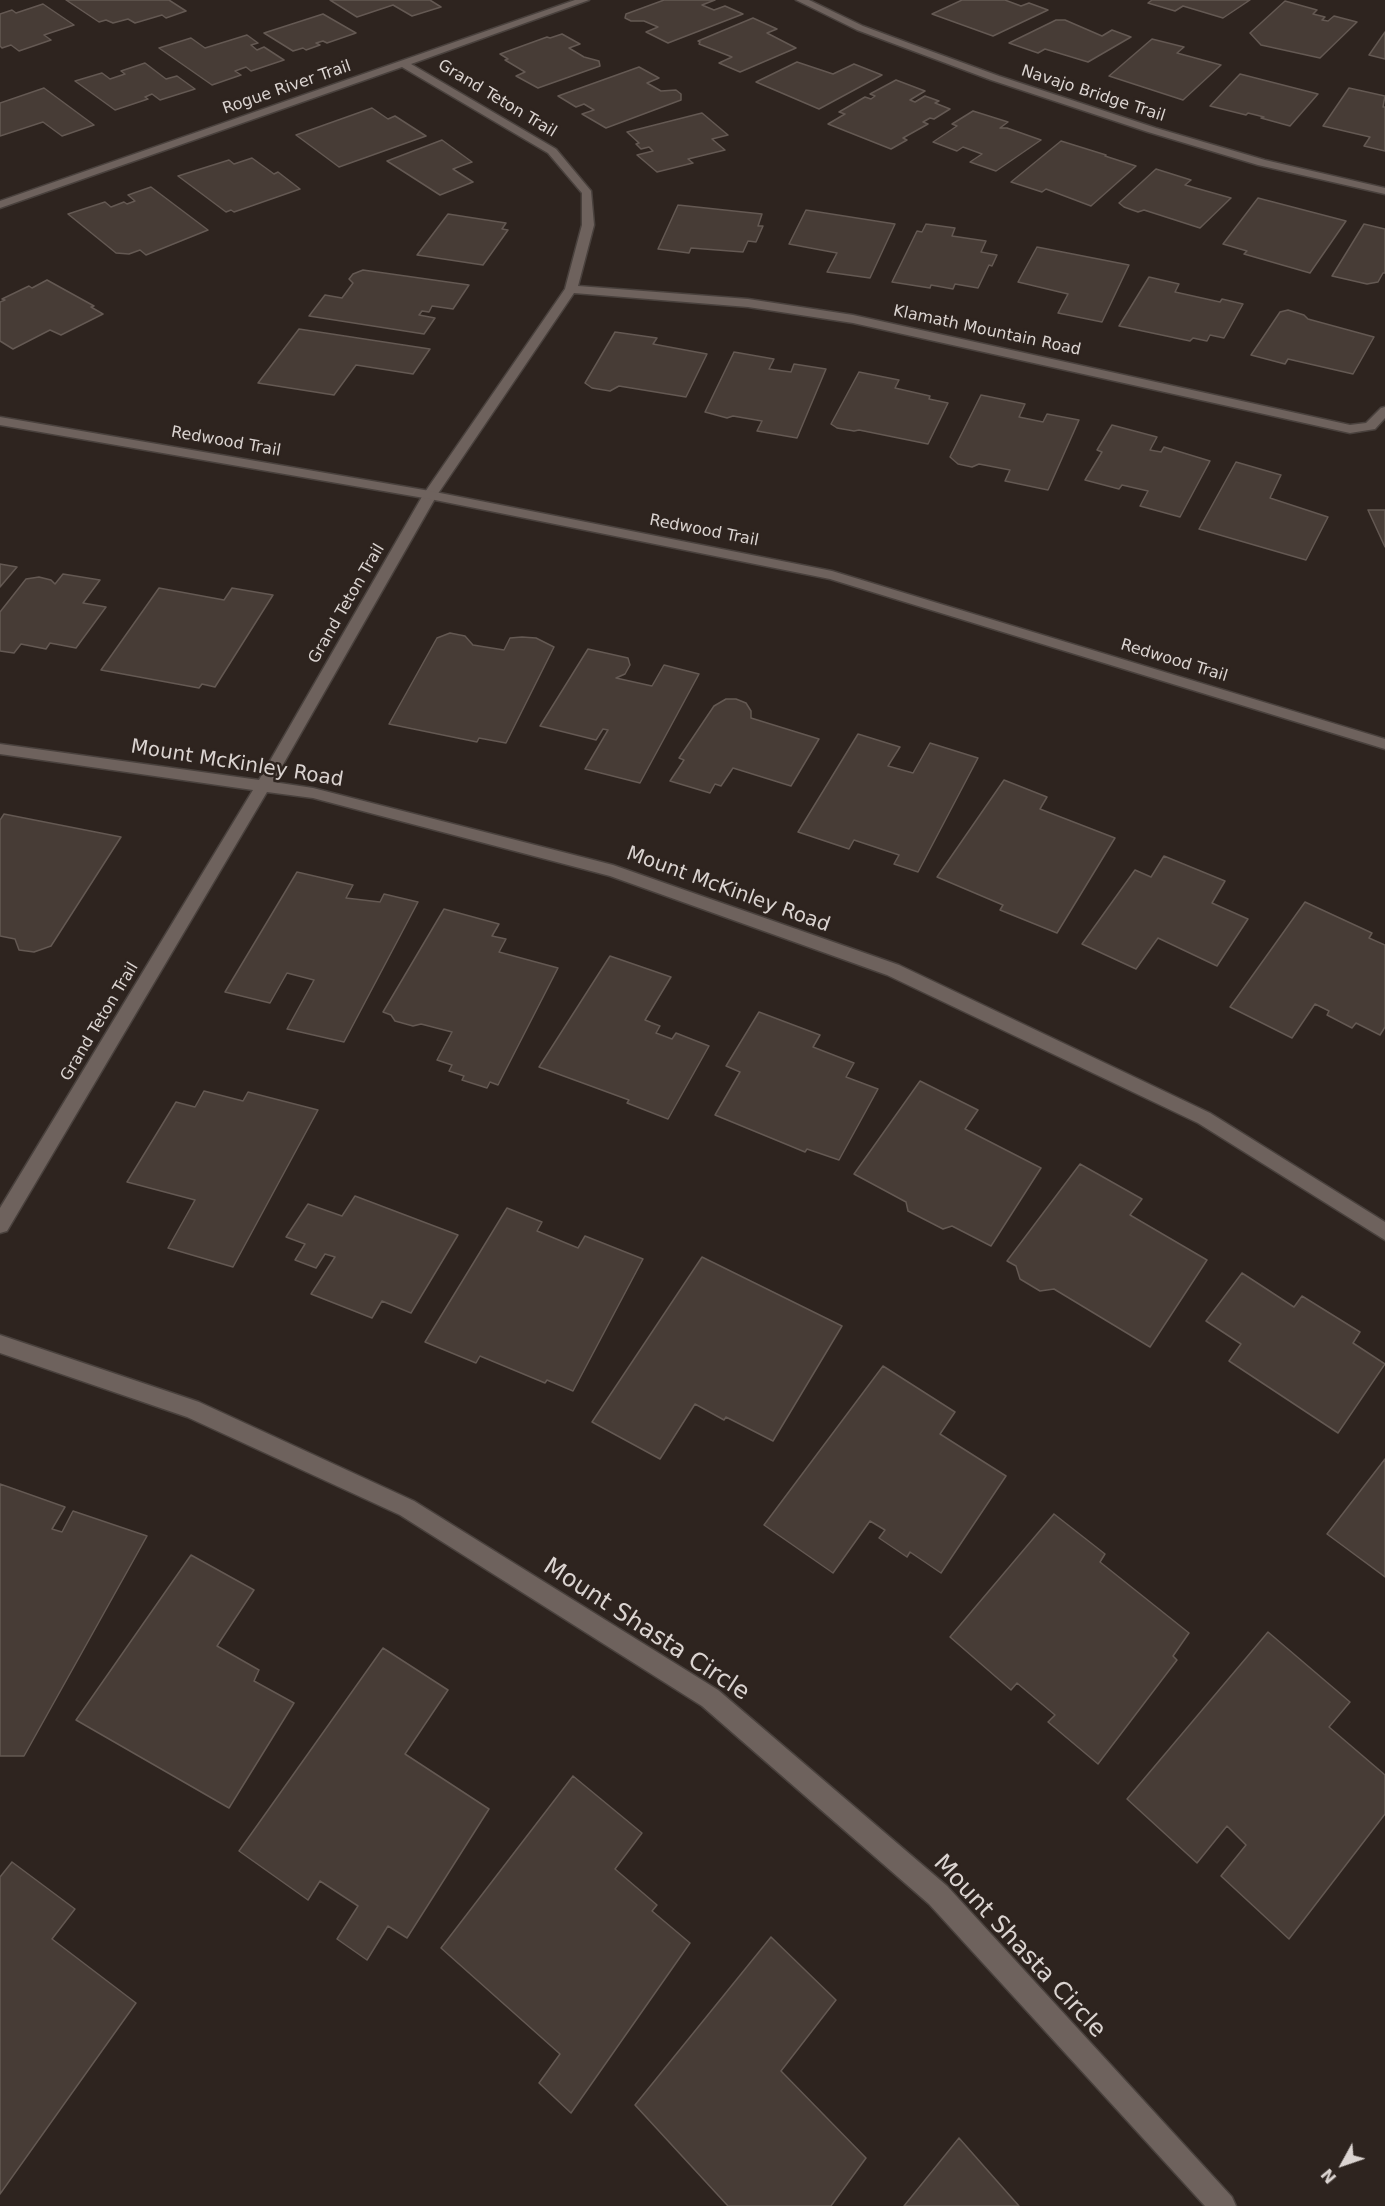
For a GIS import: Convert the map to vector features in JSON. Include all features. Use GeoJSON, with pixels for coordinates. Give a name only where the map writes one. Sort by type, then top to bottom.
{"type":"FeatureCollection","features":[{"type":"Feature","properties":{"kind":"street","name":"Rogue River Trail"},"geometry":{"type":"LineString","coordinates":[[0,205],[584,0]]}},
{"type":"Feature","properties":{"kind":"street","name":"Navajo Bridge Trail"},"geometry":{"type":"LineString","coordinates":[[801,0],[860,28],[911,47],[1141,126],[1262,163],[1385,191]]}},
{"type":"Feature","properties":{"kind":"street","name":"Grand Teton Trail"},"geometry":{"type":"LineString","coordinates":[[0,1225],[263,786],[430,495],[571,289],[588,225],[587,193],[552,152],[403,64]]}},
{"type":"Feature","properties":{"kind":"street","name":"Klamath Mountain Road"},"geometry":{"type":"LineString","coordinates":[[571,289],[748,303],[853,319],[1350,429],[1370,426],[1385,411]]}},
{"type":"Feature","properties":{"kind":"street","name":"Redwood Trail"},"geometry":{"type":"LineString","coordinates":[[0,421],[430,495],[832,575],[1385,744]]}},
{"type":"Feature","properties":{"kind":"street","name":"Mount McKinley Road"},"geometry":{"type":"LineString","coordinates":[[0,750],[313,793],[612,871],[892,970],[1204,1118],[1385,1232]]}},
{"type":"Feature","properties":{"kind":"street","name":"Mount Shasta Circle"},"geometry":{"type":"LineString","coordinates":[[0,1344],[192,1409],[407,1508],[710,1698],[938,1895],[1222,2206]]}},
{"type":"Feature","properties":{"kind":"building"},"geometry":{"type":"Polygon","coordinates":[[[66,0],[169,0],[186,11],[166,18],[162,15],[135,23],[128,19],[113,23],[106,20],[99,22],[66,0]]]}},
{"type":"Feature","properties":{"kind":"building"},"geometry":{"type":"Polygon","coordinates":[[[330,0],[430,0],[441,7],[412,16],[393,5],[357,17],[330,0]]]}},
{"type":"Feature","properties":{"kind":"building"},"geometry":{"type":"Polygon","coordinates":[[[664,0],[715,0],[702,5],[714,10],[725,6],[743,14],[668,43],[646,32],[658,27],[644,21],[631,21],[625,18],[626,14],[664,0]]]}},
{"type":"Feature","properties":{"kind":"building"},"geometry":{"type":"Polygon","coordinates":[[[962,0],[1005,0],[1021,6],[1029,3],[1048,10],[993,36],[932,14],[962,0]]]}},
{"type":"Feature","properties":{"kind":"building"},"geometry":{"type":"Polygon","coordinates":[[[1152,0],[1250,0],[1223,18],[1183,6],[1175,11],[1148,3],[1152,0]]]}},
{"type":"Feature","properties":{"kind":"building"},"geometry":{"type":"Polygon","coordinates":[[[1285,1],[1317,10],[1313,14],[1325,17],[1322,20],[1328,21],[1334,16],[1357,22],[1320,58],[1261,45],[1250,33],[1285,1]]]}},
{"type":"Feature","properties":{"kind":"building"},"geometry":{"type":"Polygon","coordinates":[[[43,4],[74,25],[44,35],[51,40],[19,51],[11,45],[2,48],[0,46],[0,14],[12,10],[16,13],[43,4]]]}},
{"type":"Feature","properties":{"kind":"building"},"geometry":{"type":"Polygon","coordinates":[[[323,14],[356,33],[327,43],[323,41],[316,43],[320,45],[306,50],[303,48],[293,51],[264,33],[323,14]]]}},
{"type":"Feature","properties":{"kind":"building"},"geometry":{"type":"Polygon","coordinates":[[[753,18],[777,29],[767,33],[796,48],[740,72],[719,63],[732,57],[699,44],[698,41],[753,18]]]}},
{"type":"Feature","properties":{"kind":"building"},"geometry":{"type":"Polygon","coordinates":[[[1056,20],[1065,20],[1102,36],[1112,30],[1131,37],[1088,62],[1045,49],[1038,53],[1009,43],[1056,20]]]}},
{"type":"Feature","properties":{"kind":"building"},"geometry":{"type":"Polygon","coordinates":[[[1385,32],[1385,59],[1369,55],[1385,32]]]}},
{"type":"Feature","properties":{"kind":"building"},"geometry":{"type":"Polygon","coordinates":[[[562,34],[580,44],[569,48],[584,57],[599,61],[600,66],[538,88],[516,76],[525,72],[505,60],[508,59],[500,54],[547,37],[562,34]]]}},
{"type":"Feature","properties":{"kind":"building"},"geometry":{"type":"Polygon","coordinates":[[[247,35],[258,43],[251,45],[257,50],[264,47],[284,60],[251,71],[246,67],[235,71],[241,75],[212,85],[159,48],[191,38],[205,48],[247,35]]]}},
{"type":"Feature","properties":{"kind":"building"},"geometry":{"type":"Polygon","coordinates":[[[1152,39],[1184,47],[1177,53],[1221,65],[1183,100],[1109,76],[1152,39]]]}},
{"type":"Feature","properties":{"kind":"building"},"geometry":{"type":"Polygon","coordinates":[[[797,62],[833,74],[854,64],[882,75],[819,109],[756,82],[797,62]]]}},
{"type":"Feature","properties":{"kind":"building"},"geometry":{"type":"Polygon","coordinates":[[[145,63],[166,79],[177,76],[195,89],[160,100],[152,94],[145,97],[148,99],[115,110],[75,81],[102,73],[110,79],[125,74],[121,71],[145,63]]]}},
{"type":"Feature","properties":{"kind":"building"},"geometry":{"type":"Polygon","coordinates":[[[639,67],[659,78],[647,83],[661,91],[676,90],[681,94],[681,100],[606,128],[582,114],[594,110],[584,104],[576,107],[558,96],[639,67]]]}},
{"type":"Feature","properties":{"kind":"building"},"geometry":{"type":"Polygon","coordinates":[[[1240,74],[1318,94],[1290,126],[1248,113],[1246,115],[1210,106],[1240,74]]]}},
{"type":"Feature","properties":{"kind":"building"},"geometry":{"type":"Polygon","coordinates":[[[896,80],[925,91],[910,100],[915,102],[925,96],[939,101],[935,103],[950,109],[934,119],[930,118],[923,122],[928,124],[903,138],[907,140],[891,149],[828,124],[845,114],[839,112],[865,97],[871,99],[875,96],[870,94],[896,80]]]}},
{"type":"Feature","properties":{"kind":"building"},"geometry":{"type":"Polygon","coordinates":[[[44,88],[94,125],[62,136],[43,122],[0,136],[0,103],[44,88]]]}},
{"type":"Feature","properties":{"kind":"building"},"geometry":{"type":"Polygon","coordinates":[[[1349,88],[1385,96],[1383,107],[1385,107],[1385,151],[1364,146],[1370,137],[1323,126],[1349,88]]]}},
{"type":"Feature","properties":{"kind":"building"},"geometry":{"type":"Polygon","coordinates":[[[372,108],[388,119],[395,116],[426,136],[339,167],[296,135],[372,108]]]}},
{"type":"Feature","properties":{"kind":"building"},"geometry":{"type":"Polygon","coordinates":[[[973,111],[1008,122],[1000,128],[1007,128],[1041,140],[996,171],[970,162],[982,154],[963,147],[957,151],[933,142],[957,126],[952,124],[973,111]]]}},
{"type":"Feature","properties":{"kind":"building"},"geometry":{"type":"Polygon","coordinates":[[[702,113],[728,135],[712,139],[725,150],[688,159],[693,163],[657,172],[637,155],[653,151],[649,147],[641,149],[636,144],[639,143],[627,132],[702,113]]]}},
{"type":"Feature","properties":{"kind":"building"},"geometry":{"type":"Polygon","coordinates":[[[442,140],[472,162],[453,169],[473,182],[440,195],[387,161],[442,140]]]}},
{"type":"Feature","properties":{"kind":"building"},"geometry":{"type":"Polygon","coordinates":[[[1061,141],[1136,166],[1091,206],[1046,189],[1042,192],[1011,182],[1061,141]]]}},
{"type":"Feature","properties":{"kind":"building"},"geometry":{"type":"Polygon","coordinates":[[[252,158],[274,174],[278,172],[300,189],[234,212],[231,210],[226,212],[178,176],[229,160],[234,164],[252,158]]]}},
{"type":"Feature","properties":{"kind":"building"},"geometry":{"type":"Polygon","coordinates":[[[1156,169],[1191,180],[1185,185],[1231,198],[1200,228],[1144,210],[1138,212],[1119,203],[1156,169]]]}},
{"type":"Feature","properties":{"kind":"building"},"geometry":{"type":"Polygon","coordinates":[[[151,187],[208,230],[146,255],[140,250],[129,254],[116,253],[68,214],[105,202],[111,207],[124,202],[127,204],[135,201],[128,195],[151,187]]]}},
{"type":"Feature","properties":{"kind":"building"},"geometry":{"type":"Polygon","coordinates":[[[1258,198],[1346,221],[1310,273],[1244,254],[1247,251],[1223,244],[1258,198]]]}},
{"type":"Feature","properties":{"kind":"building"},"geometry":{"type":"Polygon","coordinates":[[[678,205],[762,214],[758,226],[763,226],[756,242],[748,241],[743,252],[691,248],[689,253],[658,249],[678,205]]]}},
{"type":"Feature","properties":{"kind":"building"},"geometry":{"type":"Polygon","coordinates":[[[806,210],[895,224],[870,278],[827,272],[837,253],[789,244],[806,210]]]}},
{"type":"Feature","properties":{"kind":"building"},"geometry":{"type":"Polygon","coordinates":[[[448,214],[506,223],[502,229],[508,230],[483,265],[417,255],[448,214]]]}},
{"type":"Feature","properties":{"kind":"building"},"geometry":{"type":"Polygon","coordinates":[[[926,224],[955,228],[952,236],[986,241],[981,252],[997,255],[992,266],[989,265],[978,288],[955,284],[953,289],[931,285],[930,288],[892,282],[917,231],[922,232],[926,224]]]}},
{"type":"Feature","properties":{"kind":"building"},"geometry":{"type":"Polygon","coordinates":[[[1364,224],[1385,229],[1385,273],[1378,282],[1367,284],[1332,276],[1364,224]]]}},
{"type":"Feature","properties":{"kind":"building"},"geometry":{"type":"Polygon","coordinates":[[[1037,247],[1129,265],[1102,322],[1058,313],[1068,294],[1018,282],[1037,247]]]}},
{"type":"Feature","properties":{"kind":"building"},"geometry":{"type":"Polygon","coordinates":[[[363,270],[469,285],[453,309],[432,306],[429,312],[422,311],[419,315],[435,318],[424,334],[309,316],[325,295],[342,298],[353,283],[349,279],[353,274],[363,270]]]}},
{"type":"Feature","properties":{"kind":"building"},"geometry":{"type":"Polygon","coordinates":[[[1149,277],[1179,284],[1175,292],[1220,302],[1222,299],[1243,304],[1224,338],[1210,335],[1207,341],[1193,338],[1190,341],[1119,326],[1149,277]]]}},
{"type":"Feature","properties":{"kind":"building"},"geometry":{"type":"Polygon","coordinates":[[[47,280],[94,306],[91,307],[103,314],[61,335],[50,330],[13,349],[0,341],[0,302],[5,300],[2,299],[47,280]]]}},
{"type":"Feature","properties":{"kind":"building"},"geometry":{"type":"Polygon","coordinates":[[[1288,310],[1304,315],[1308,319],[1374,337],[1353,374],[1288,359],[1285,364],[1251,355],[1280,312],[1288,310]]]}},
{"type":"Feature","properties":{"kind":"building"},"geometry":{"type":"Polygon","coordinates":[[[299,329],[430,349],[413,374],[356,365],[334,395],[258,383],[299,329]]]}},
{"type":"Feature","properties":{"kind":"building"},"geometry":{"type":"Polygon","coordinates":[[[615,332],[657,338],[653,344],[707,354],[686,397],[619,386],[610,391],[592,388],[585,383],[615,332]]]}},
{"type":"Feature","properties":{"kind":"building"},"geometry":{"type":"Polygon","coordinates":[[[734,352],[774,359],[769,369],[791,372],[794,364],[826,369],[797,438],[757,431],[762,421],[733,416],[727,418],[705,412],[734,352]]]}},
{"type":"Feature","properties":{"kind":"building"},"geometry":{"type":"Polygon","coordinates":[[[859,372],[899,380],[895,388],[930,396],[929,399],[948,403],[928,444],[859,430],[837,428],[831,424],[859,372]]]}},
{"type":"Feature","properties":{"kind":"building"},"geometry":{"type":"Polygon","coordinates":[[[981,395],[1025,404],[1019,417],[1043,422],[1047,414],[1079,420],[1048,490],[1005,481],[1010,470],[979,464],[972,467],[958,464],[950,457],[981,395]]]}},
{"type":"Feature","properties":{"kind":"building"},"geometry":{"type":"Polygon","coordinates":[[[1112,425],[1157,437],[1150,450],[1161,452],[1164,447],[1210,461],[1180,517],[1140,506],[1148,491],[1122,485],[1119,489],[1085,480],[1102,452],[1097,450],[1112,425]]]}},
{"type":"Feature","properties":{"kind":"building"},"geometry":{"type":"Polygon","coordinates":[[[1236,462],[1281,475],[1270,498],[1328,517],[1306,560],[1199,529],[1236,462]]]}},
{"type":"Feature","properties":{"kind":"building"},"geometry":{"type":"Polygon","coordinates":[[[1368,510],[1385,510],[1385,547],[1368,510]]]}},
{"type":"Feature","properties":{"kind":"building"},"geometry":{"type":"Polygon","coordinates":[[[0,564],[17,567],[0,587],[0,564]]]}},
{"type":"Feature","properties":{"kind":"building"},"geometry":{"type":"Polygon","coordinates":[[[63,574],[100,580],[83,603],[106,607],[76,648],[50,643],[46,649],[21,644],[14,653],[0,651],[0,612],[26,579],[39,577],[51,580],[55,584],[63,574]]]}},
{"type":"Feature","properties":{"kind":"building"},"geometry":{"type":"Polygon","coordinates":[[[159,588],[224,600],[232,588],[273,595],[215,687],[202,684],[199,688],[101,670],[159,588]]]}},
{"type":"Feature","properties":{"kind":"building"},"geometry":{"type":"Polygon","coordinates":[[[450,633],[465,636],[473,645],[504,650],[510,638],[522,637],[536,638],[554,647],[506,743],[479,738],[477,742],[389,724],[437,638],[450,633]]]}},
{"type":"Feature","properties":{"kind":"building"},"geometry":{"type":"Polygon","coordinates":[[[588,649],[628,658],[630,665],[625,674],[616,678],[652,686],[664,665],[699,674],[640,783],[585,769],[608,730],[603,729],[596,740],[540,726],[588,649]]]}},
{"type":"Feature","properties":{"kind":"building"},"geometry":{"type":"Polygon","coordinates":[[[726,699],[736,699],[746,703],[751,711],[751,718],[819,739],[791,786],[733,768],[721,786],[715,784],[710,793],[670,781],[684,760],[679,758],[714,706],[726,699]]]}},
{"type":"Feature","properties":{"kind":"building"},"geometry":{"type":"Polygon","coordinates":[[[858,734],[900,747],[888,766],[913,773],[930,743],[978,758],[918,872],[894,864],[899,855],[854,840],[849,849],[798,832],[858,734]]]}},
{"type":"Feature","properties":{"kind":"building"},"geometry":{"type":"Polygon","coordinates":[[[1004,780],[1047,797],[1040,809],[1115,838],[1057,933],[1000,910],[1003,905],[937,877],[1004,780]]]}},
{"type":"Feature","properties":{"kind":"building"},"geometry":{"type":"Polygon","coordinates":[[[4,814],[121,837],[51,946],[34,952],[19,950],[15,939],[0,936],[0,820],[4,814]]]}},
{"type":"Feature","properties":{"kind":"building"},"geometry":{"type":"Polygon","coordinates":[[[1164,856],[1225,881],[1212,903],[1248,919],[1217,966],[1158,938],[1136,969],[1082,944],[1135,870],[1151,877],[1164,856]]]}},
{"type":"Feature","properties":{"kind":"building"},"geometry":{"type":"Polygon","coordinates":[[[297,872],[353,885],[346,898],[380,902],[384,894],[418,902],[344,1042],[287,1029],[314,980],[287,973],[270,1003],[225,992],[297,872]]]}},
{"type":"Feature","properties":{"kind":"building"},"geometry":{"type":"Polygon","coordinates":[[[1305,902],[1372,933],[1369,938],[1385,945],[1385,1027],[1380,1035],[1356,1023],[1352,1028],[1327,1015],[1329,1011],[1315,1004],[1292,1038],[1230,1007],[1305,902]]]}},
{"type":"Feature","properties":{"kind":"building"},"geometry":{"type":"Polygon","coordinates":[[[444,909],[499,924],[492,936],[506,939],[499,952],[558,968],[498,1085],[490,1082],[487,1088],[462,1080],[464,1076],[449,1071],[452,1065],[437,1060],[452,1032],[421,1024],[413,1026],[395,1021],[391,1015],[383,1012],[444,909]]]}},
{"type":"Feature","properties":{"kind":"building"},"geometry":{"type":"Polygon","coordinates":[[[610,956],[671,977],[645,1020],[660,1026],[656,1033],[672,1039],[676,1033],[709,1046],[668,1119],[627,1103],[629,1100],[539,1067],[610,956]]]}},
{"type":"Feature","properties":{"kind":"building"},"geometry":{"type":"Polygon","coordinates":[[[759,1012],[820,1035],[813,1047],[854,1063],[846,1077],[878,1089],[839,1160],[807,1149],[805,1152],[715,1115],[740,1072],[726,1066],[759,1012]]]}},
{"type":"Feature","properties":{"kind":"building"},"geometry":{"type":"Polygon","coordinates":[[[920,1081],[978,1110],[965,1129],[1041,1168],[991,1246],[952,1226],[943,1229],[908,1211],[906,1202],[854,1174],[920,1081]]]}},
{"type":"Feature","properties":{"kind":"building"},"geometry":{"type":"Polygon","coordinates":[[[204,1091],[243,1101],[248,1092],[318,1110],[233,1267],[168,1248],[195,1200],[127,1182],[176,1102],[195,1107],[204,1091]]]}},
{"type":"Feature","properties":{"kind":"building"},"geometry":{"type":"Polygon","coordinates":[[[1080,1164],[1142,1199],[1130,1215],[1207,1260],[1150,1347],[1054,1289],[1040,1291],[1020,1279],[1016,1266],[1007,1261],[1080,1164]]]}},
{"type":"Feature","properties":{"kind":"building"},"geometry":{"type":"Polygon","coordinates":[[[355,1196],[458,1235],[411,1313],[382,1301],[372,1318],[311,1294],[335,1257],[325,1254],[316,1268],[295,1260],[305,1244],[286,1237],[308,1204],[342,1216],[355,1196]]]}},
{"type":"Feature","properties":{"kind":"building"},"geometry":{"type":"Polygon","coordinates":[[[507,1208],[542,1222],[537,1231],[578,1248],[585,1236],[643,1259],[573,1391],[547,1380],[545,1383],[480,1356],[476,1363],[425,1342],[507,1208]]]}},
{"type":"Feature","properties":{"kind":"building"},"geometry":{"type":"Polygon","coordinates":[[[702,1257],[842,1326],[773,1441],[726,1417],[724,1420],[695,1404],[660,1459],[592,1422],[702,1257]]]}},
{"type":"Feature","properties":{"kind":"building"},"geometry":{"type":"Polygon","coordinates":[[[1242,1273],[1294,1307],[1302,1296],[1360,1332],[1353,1343],[1385,1364],[1338,1433],[1229,1361],[1241,1344],[1206,1321],[1242,1273]]]}},
{"type":"Feature","properties":{"kind":"building"},"geometry":{"type":"Polygon","coordinates":[[[883,1366],[955,1412],[940,1434],[1006,1476],[941,1573],[910,1552],[907,1557],[879,1538],[885,1530],[870,1521],[833,1573],[764,1525],[883,1366]]]}},
{"type":"Feature","properties":{"kind":"building"},"geometry":{"type":"Polygon","coordinates":[[[1385,1459],[1385,1577],[1327,1534],[1385,1459]]]}},
{"type":"Feature","properties":{"kind":"building"},"geometry":{"type":"Polygon","coordinates":[[[0,1484],[65,1507],[52,1529],[62,1532],[73,1511],[147,1536],[24,1756],[0,1756],[0,1484]]]}},
{"type":"Feature","properties":{"kind":"building"},"geometry":{"type":"Polygon","coordinates":[[[1054,1514],[1105,1554],[1100,1562],[1189,1633],[1173,1656],[1177,1660],[1098,1764],[1048,1722],[1055,1715],[1017,1683],[1011,1690],[950,1637],[1054,1514]]]}},
{"type":"Feature","properties":{"kind":"building"},"geometry":{"type":"Polygon","coordinates":[[[191,1555],[254,1590],[217,1646],[259,1670],[254,1681],[294,1703],[229,1808],[76,1720],[191,1555]]]}},
{"type":"Feature","properties":{"kind":"building"},"geometry":{"type":"Polygon","coordinates":[[[1268,1632],[1350,1702],[1329,1727],[1385,1775],[1385,1814],[1289,1939],[1221,1876],[1246,1845],[1227,1826],[1197,1863],[1127,1799],[1268,1632]]]}},
{"type":"Feature","properties":{"kind":"building"},"geometry":{"type":"Polygon","coordinates":[[[383,1648],[448,1690],[405,1754],[489,1809],[407,1938],[388,1926],[367,1960],[337,1939],[358,1906],[320,1881],[308,1900],[239,1851],[383,1648]]]}},
{"type":"Feature","properties":{"kind":"building"},"geometry":{"type":"Polygon","coordinates":[[[573,1776],[642,1833],[615,1869],[657,1905],[652,1911],[690,1943],[571,2113],[539,2083],[560,2054],[441,1948],[573,1776]]]}},
{"type":"Feature","properties":{"kind":"building"},"geometry":{"type":"Polygon","coordinates":[[[12,1862],[75,1909],[52,1939],[136,2003],[0,2194],[0,1877],[12,1862]]]}},
{"type":"Feature","properties":{"kind":"building"},"geometry":{"type":"Polygon","coordinates":[[[771,1937],[836,2000],[781,2071],[866,2158],[831,2206],[728,2206],[635,2105],[771,1937]]]}},
{"type":"Feature","properties":{"kind":"building"},"geometry":{"type":"Polygon","coordinates":[[[959,2138],[1019,2206],[904,2206],[959,2138]]]}}]}
